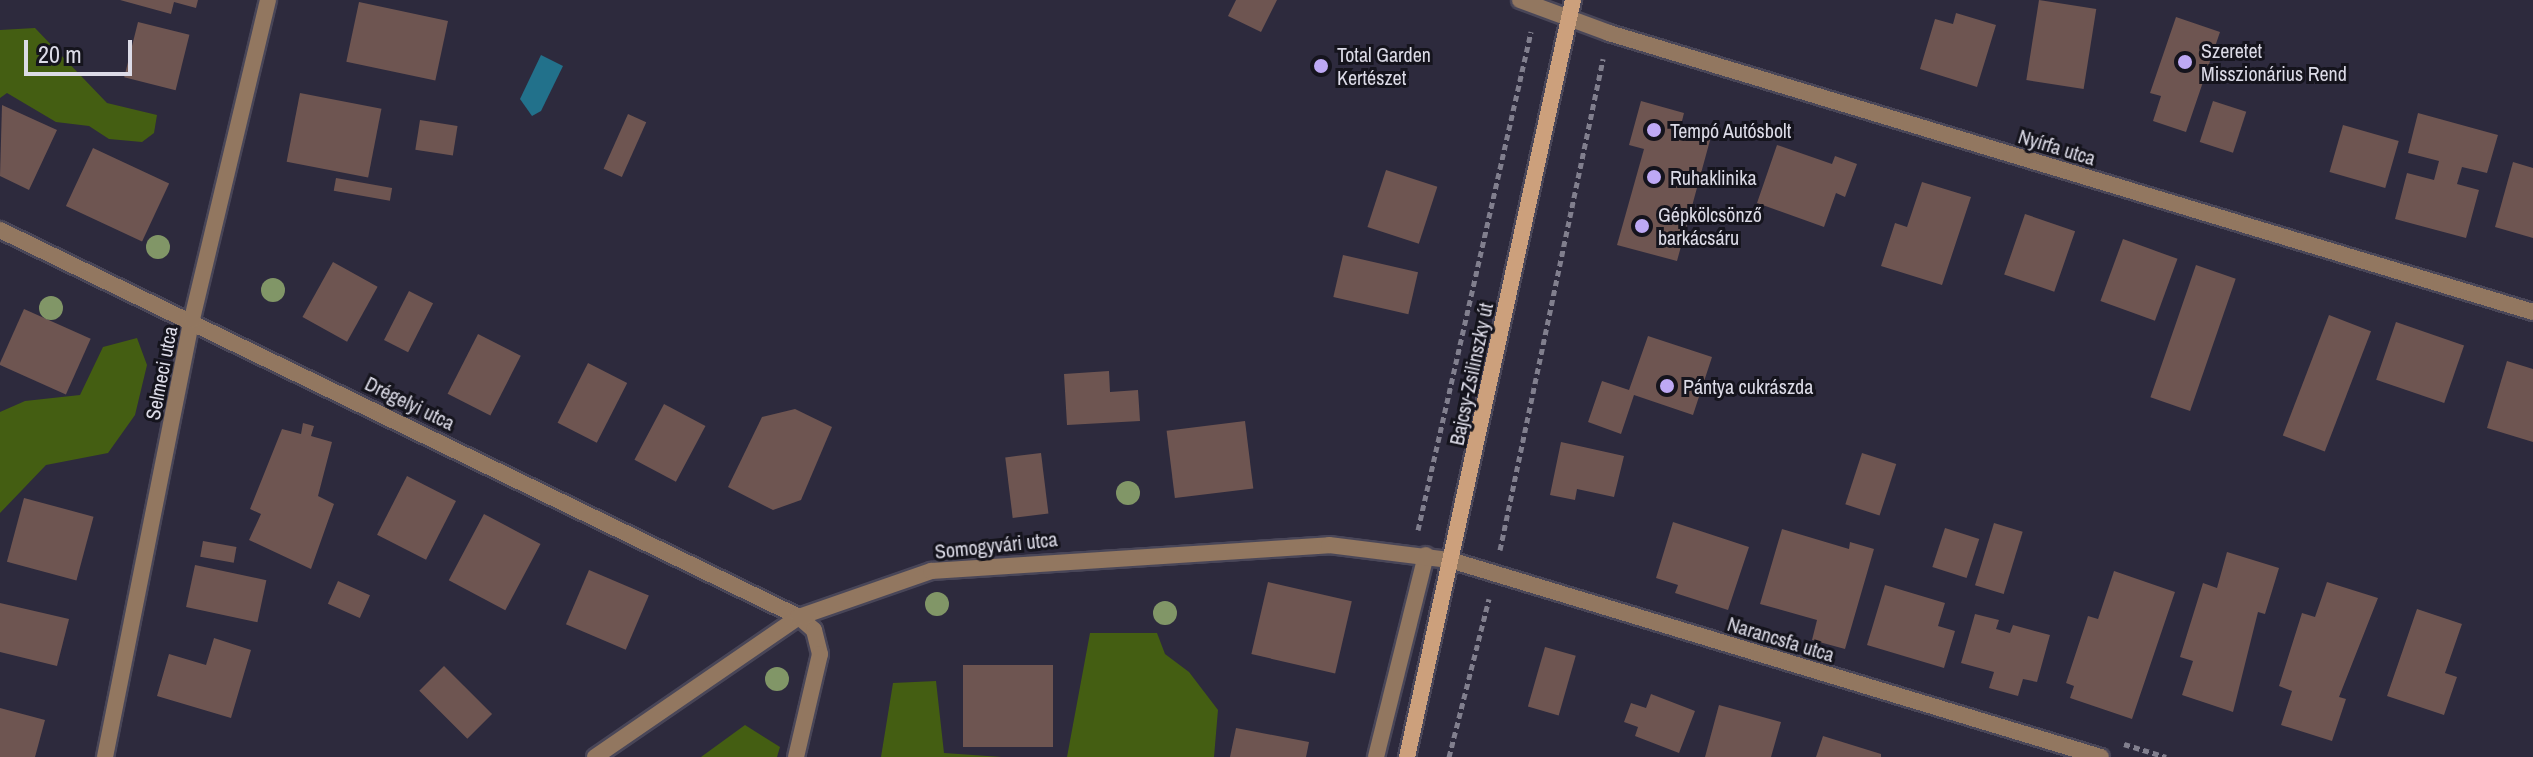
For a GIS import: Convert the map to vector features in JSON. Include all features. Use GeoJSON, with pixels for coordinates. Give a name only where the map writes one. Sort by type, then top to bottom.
{"type":"FeatureCollection","features":[{"type":"Feature","properties":{"kind":"main road","name":"Bajcsy-Zsilinszky út"},"geometry":{"type":"LineString","coordinates":[[1407,757],[1573,0]]}},
{"type":"Feature","properties":{"kind":"street","name":"Selmeci utca"},"geometry":{"type":"LineString","coordinates":[[105,757],[192,319],[268,0]]}},
{"type":"Feature","properties":{"kind":"street","name":"Nyírfa utca"},"geometry":{"type":"LineString","coordinates":[[1520,0],[1609,33],[2533,312]]}},
{"type":"Feature","properties":{"kind":"street","name":"Drégelyi utca"},"geometry":{"type":"LineString","coordinates":[[0,230],[192,319],[799,617]]}},
{"type":"Feature","properties":{"kind":"street","name":"Somogyvári utca"},"geometry":{"type":"LineString","coordinates":[[595,757],[799,617],[931,571],[1013,561],[1329,545],[1450,560]]}},
{"type":"Feature","properties":{"kind":"street"},"geometry":{"type":"LineString","coordinates":[[1376,757],[1420,554]]}},
{"type":"Feature","properties":{"kind":"street","name":"Narancsfa utca"},"geometry":{"type":"LineString","coordinates":[[1450,560],[2101,757]]}},
{"type":"Feature","properties":{"kind":"street"},"geometry":{"type":"LineString","coordinates":[[796,757],[820,654],[814,630],[799,617]]}},
{"type":"Feature","properties":{"kind":"path"},"geometry":{"type":"LineString","coordinates":[[1420,554],[1536,8]]}},
{"type":"Feature","properties":{"kind":"path"},"geometry":{"type":"LineString","coordinates":[[1449,757],[1495,573],[1609,33]]}},
{"type":"Feature","properties":{"kind":"green space"},"geometry":{"type":"Polygon","coordinates":[[[35,28],[107,103],[157,115],[154,133],[142,142],[109,139],[89,126],[56,122],[7,93],[0,98],[0,30],[35,28]]]}},
{"type":"Feature","properties":{"kind":"green space"},"geometry":{"type":"Polygon","coordinates":[[[137,338],[147,365],[135,415],[108,453],[46,465],[0,513],[0,412],[25,401],[80,395],[103,347],[137,338]]]}},
{"type":"Feature","properties":{"kind":"green space"},"geometry":{"type":"Polygon","coordinates":[[[1090,633],[1157,633],[1165,654],[1189,672],[1218,710],[1214,757],[1067,757],[1090,633]]]}},
{"type":"Feature","properties":{"kind":"green space"},"geometry":{"type":"Polygon","coordinates":[[[936,681],[944,753],[1002,757],[881,757],[893,683],[936,681]]]}},
{"type":"Feature","properties":{"kind":"green space"},"geometry":{"type":"Polygon","coordinates":[[[745,725],[780,747],[777,757],[701,757],[745,725]]]}},
{"type":"Feature","properties":{"kind":"water"},"geometry":{"type":"Polygon","coordinates":[[[541,55],[563,66],[541,111],[532,116],[520,99],[541,55]]]}},
{"type":"Feature","properties":{"kind":"building"},"geometry":{"type":"Polygon","coordinates":[[[120,0],[198,0],[196,8],[174,2],[171,14],[120,0]]]}},
{"type":"Feature","properties":{"kind":"building"},"geometry":{"type":"Polygon","coordinates":[[[1236,0],[1277,0],[1261,32],[1228,16],[1236,0]]]}},
{"type":"Feature","properties":{"kind":"building"},"geometry":{"type":"Polygon","coordinates":[[[2039,0],[2096,9],[2084,89],[2026,80],[2039,0]]]}},
{"type":"Feature","properties":{"kind":"building"},"geometry":{"type":"Polygon","coordinates":[[[359,2],[448,21],[435,81],[346,62],[359,2]]]}},
{"type":"Feature","properties":{"kind":"building"},"geometry":{"type":"Polygon","coordinates":[[[1956,13],[1996,25],[1977,87],[1920,69],[1935,19],[1953,24],[1956,13]]]}},
{"type":"Feature","properties":{"kind":"building","name":"Szeretet Misszionárius Rend"},"geometry":{"type":"Polygon","coordinates":[[[2176,17],[2220,32],[2186,132],[2153,121],[2161,96],[2150,93],[2176,17]]]}},
{"type":"Feature","properties":{"kind":"building"},"geometry":{"type":"Polygon","coordinates":[[[138,22],[189,35],[176,90],[124,77],[138,22]]]}},
{"type":"Feature","properties":{"kind":"building"},"geometry":{"type":"Polygon","coordinates":[[[300,93],[381,109],[368,178],[287,162],[300,93]]]}},
{"type":"Feature","properties":{"kind":"building"},"geometry":{"type":"Polygon","coordinates":[[[1641,101],[1684,113],[1681,125],[1712,133],[1677,261],[1617,245],[1644,149],[1629,145],[1641,101]]]}},
{"type":"Feature","properties":{"kind":"building"},"geometry":{"type":"Polygon","coordinates":[[[2213,101],[2246,112],[2233,153],[2200,142],[2213,101]]]}},
{"type":"Feature","properties":{"kind":"building"},"geometry":{"type":"Polygon","coordinates":[[[2,105],[57,130],[29,190],[0,176],[2,105]]]}},
{"type":"Feature","properties":{"kind":"building"},"geometry":{"type":"Polygon","coordinates":[[[2418,113],[2498,135],[2487,173],[2462,167],[2457,184],[2479,190],[2466,238],[2395,219],[2407,173],[2434,180],[2439,161],[2408,153],[2418,113]]]}},
{"type":"Feature","properties":{"kind":"building"},"geometry":{"type":"Polygon","coordinates":[[[628,114],[646,122],[622,177],[604,169],[628,114]]]}},
{"type":"Feature","properties":{"kind":"building"},"geometry":{"type":"Polygon","coordinates":[[[420,120],[458,126],[453,156],[415,150],[420,120]]]}},
{"type":"Feature","properties":{"kind":"building"},"geometry":{"type":"Polygon","coordinates":[[[2343,125],[2399,141],[2385,188],[2329,172],[2343,125]]]}},
{"type":"Feature","properties":{"kind":"building"},"geometry":{"type":"Polygon","coordinates":[[[1777,145],[1832,164],[1835,156],[1857,164],[1845,197],[1836,193],[1824,227],[1757,203],[1777,145]]]}},
{"type":"Feature","properties":{"kind":"building"},"geometry":{"type":"Polygon","coordinates":[[[93,148],[169,183],[142,242],[66,206],[93,148]]]}},
{"type":"Feature","properties":{"kind":"building"},"geometry":{"type":"Polygon","coordinates":[[[2513,162],[2533,168],[2533,238],[2495,227],[2513,162]]]}},
{"type":"Feature","properties":{"kind":"building"},"geometry":{"type":"Polygon","coordinates":[[[1386,170],[1437,187],[1419,244],[1367,227],[1386,170]]]}},
{"type":"Feature","properties":{"kind":"building"},"geometry":{"type":"Polygon","coordinates":[[[336,178],[392,188],[390,201],[334,191],[336,178]]]}},
{"type":"Feature","properties":{"kind":"building"},"geometry":{"type":"Polygon","coordinates":[[[1922,182],[1971,197],[1942,285],[1881,266],[1895,223],[1907,227],[1922,182]]]}},
{"type":"Feature","properties":{"kind":"building"},"geometry":{"type":"Polygon","coordinates":[[[2025,214],[2075,231],[2054,292],[2004,275],[2025,214]]]}},
{"type":"Feature","properties":{"kind":"building"},"geometry":{"type":"Polygon","coordinates":[[[2123,239],[2178,259],[2155,321],[2100,301],[2123,239]]]}},
{"type":"Feature","properties":{"kind":"building"},"geometry":{"type":"Polygon","coordinates":[[[1343,255],[1418,272],[1408,314],[1333,297],[1343,255]]]}},
{"type":"Feature","properties":{"kind":"building"},"geometry":{"type":"Polygon","coordinates":[[[333,262],[378,287],[347,342],[302,317],[333,262]]]}},
{"type":"Feature","properties":{"kind":"building"},"geometry":{"type":"Polygon","coordinates":[[[2196,265],[2236,279],[2190,411],[2150,397],[2196,265]]]}},
{"type":"Feature","properties":{"kind":"building"},"geometry":{"type":"Polygon","coordinates":[[[409,291],[433,303],[408,352],[384,340],[409,291]]]}},
{"type":"Feature","properties":{"kind":"building"},"geometry":{"type":"Polygon","coordinates":[[[24,309],[91,339],[66,394],[0,365],[24,309]]]}},
{"type":"Feature","properties":{"kind":"building"},"geometry":{"type":"Polygon","coordinates":[[[2329,315],[2371,331],[2325,452],[2283,435],[2329,315]]]}},
{"type":"Feature","properties":{"kind":"building"},"geometry":{"type":"Polygon","coordinates":[[[2396,322],[2464,345],[2444,403],[2376,380],[2396,322]]]}},
{"type":"Feature","properties":{"kind":"building"},"geometry":{"type":"Polygon","coordinates":[[[478,334],[521,356],[490,415],[448,394],[478,334]]]}},
{"type":"Feature","properties":{"kind":"building","name":"Pántya cukrászda"},"geometry":{"type":"Polygon","coordinates":[[[1648,336],[1712,357],[1693,415],[1634,395],[1621,434],[1588,422],[1602,381],[1629,390],[1648,336]]]}},
{"type":"Feature","properties":{"kind":"building"},"geometry":{"type":"Polygon","coordinates":[[[2507,361],[2533,369],[2533,442],[2487,428],[2507,361]]]}},
{"type":"Feature","properties":{"kind":"building"},"geometry":{"type":"Polygon","coordinates":[[[588,363],[627,383],[597,443],[558,423],[588,363]]]}},
{"type":"Feature","properties":{"kind":"building"},"geometry":{"type":"Polygon","coordinates":[[[1109,371],[1110,392],[1138,390],[1140,421],[1067,425],[1064,374],[1109,371]]]}},
{"type":"Feature","properties":{"kind":"building"},"geometry":{"type":"Polygon","coordinates":[[[664,404],[705,426],[676,482],[634,460],[664,404]]]}},
{"type":"Feature","properties":{"kind":"building"},"geometry":{"type":"Polygon","coordinates":[[[795,409],[832,427],[801,500],[773,510],[728,487],[762,417],[795,409]]]}},
{"type":"Feature","properties":{"kind":"building"},"geometry":{"type":"Polygon","coordinates":[[[1245,421],[1253,488],[1175,498],[1167,431],[1245,421]]]}},
{"type":"Feature","properties":{"kind":"building"},"geometry":{"type":"Polygon","coordinates":[[[303,423],[314,426],[311,436],[332,442],[318,496],[334,504],[311,569],[249,540],[261,514],[250,509],[282,429],[301,434],[303,423]]]}},
{"type":"Feature","properties":{"kind":"building"},"geometry":{"type":"Polygon","coordinates":[[[1561,442],[1624,456],[1614,497],[1577,489],[1575,500],[1550,495],[1561,442]]]}},
{"type":"Feature","properties":{"kind":"building"},"geometry":{"type":"Polygon","coordinates":[[[1041,453],[1048,514],[1013,518],[1005,457],[1041,453]]]}},
{"type":"Feature","properties":{"kind":"building"},"geometry":{"type":"Polygon","coordinates":[[[1862,453],[1896,464],[1880,515],[1845,504],[1862,453]]]}},
{"type":"Feature","properties":{"kind":"building"},"geometry":{"type":"Polygon","coordinates":[[[407,476],[456,501],[426,560],[377,535],[407,476]]]}},
{"type":"Feature","properties":{"kind":"building"},"geometry":{"type":"Polygon","coordinates":[[[24,498],[94,517],[76,580],[7,562],[24,498]]]}},
{"type":"Feature","properties":{"kind":"building"},"geometry":{"type":"Polygon","coordinates":[[[484,514],[541,544],[505,610],[449,580],[484,514]]]}},
{"type":"Feature","properties":{"kind":"building"},"geometry":{"type":"Polygon","coordinates":[[[1673,522],[1749,547],[1728,610],[1675,593],[1678,585],[1656,578],[1673,522]]]}},
{"type":"Feature","properties":{"kind":"building"},"geometry":{"type":"Polygon","coordinates":[[[1994,523],[2023,532],[2004,594],[1975,585],[1994,523]]]}},
{"type":"Feature","properties":{"kind":"building"},"geometry":{"type":"Polygon","coordinates":[[[1945,528],[1979,539],[1967,578],[1932,567],[1945,528]]]}},
{"type":"Feature","properties":{"kind":"building"},"geometry":{"type":"Polygon","coordinates":[[[1782,529],[1849,549],[1850,542],[1874,549],[1845,649],[1812,640],[1817,620],[1760,604],[1782,529]]]}},
{"type":"Feature","properties":{"kind":"building"},"geometry":{"type":"Polygon","coordinates":[[[203,541],[236,547],[234,563],[200,557],[203,541]]]}},
{"type":"Feature","properties":{"kind":"building"},"geometry":{"type":"Polygon","coordinates":[[[2227,552],[2279,568],[2265,614],[2258,612],[2233,712],[2182,695],[2193,661],[2180,657],[2203,583],[2217,588],[2227,552]]]}},
{"type":"Feature","properties":{"kind":"building"},"geometry":{"type":"Polygon","coordinates":[[[195,565],[266,580],[257,622],[186,607],[195,565]]]}},
{"type":"Feature","properties":{"kind":"building"},"geometry":{"type":"Polygon","coordinates":[[[589,570],[649,595],[626,650],[566,624],[589,570]]]}},
{"type":"Feature","properties":{"kind":"building"},"geometry":{"type":"Polygon","coordinates":[[[2114,571],[2175,592],[2132,719],[2070,698],[2074,686],[2066,683],[2088,616],[2098,619],[2114,571]]]}},
{"type":"Feature","properties":{"kind":"building"},"geometry":{"type":"Polygon","coordinates":[[[338,581],[370,595],[360,618],[328,604],[338,581]]]}},
{"type":"Feature","properties":{"kind":"building"},"geometry":{"type":"Polygon","coordinates":[[[1268,582],[1352,601],[1335,673],[1251,654],[1268,582]]]}},
{"type":"Feature","properties":{"kind":"building"},"geometry":{"type":"Polygon","coordinates":[[[2327,582],[2378,598],[2339,697],[2346,699],[2332,741],[2281,725],[2292,691],[2279,686],[2302,613],[2315,617],[2327,582]]]}},
{"type":"Feature","properties":{"kind":"building"},"geometry":{"type":"Polygon","coordinates":[[[1885,585],[1945,603],[1938,626],[1955,631],[1944,668],[1867,645],[1885,585]]]}},
{"type":"Feature","properties":{"kind":"building"},"geometry":{"type":"Polygon","coordinates":[[[0,603],[69,619],[57,666],[0,652],[0,603]]]}},
{"type":"Feature","properties":{"kind":"building"},"geometry":{"type":"Polygon","coordinates":[[[2417,609],[2462,624],[2445,673],[2457,677],[2444,715],[2387,696],[2417,609]]]}},
{"type":"Feature","properties":{"kind":"building"},"geometry":{"type":"Polygon","coordinates":[[[1975,614],[1999,620],[1996,629],[2010,633],[2013,625],[2050,635],[2037,682],[2023,679],[2018,696],[1989,688],[1994,672],[1961,663],[1975,614]]]}},
{"type":"Feature","properties":{"kind":"building"},"geometry":{"type":"Polygon","coordinates":[[[214,638],[251,650],[231,718],[157,696],[169,654],[206,665],[214,638]]]}},
{"type":"Feature","properties":{"kind":"building"},"geometry":{"type":"Polygon","coordinates":[[[1545,647],[1576,656],[1559,715],[1528,707],[1545,647]]]}},
{"type":"Feature","properties":{"kind":"building"},"geometry":{"type":"Polygon","coordinates":[[[963,665],[1053,665],[1053,747],[963,747],[963,665]]]}},
{"type":"Feature","properties":{"kind":"building"},"geometry":{"type":"Polygon","coordinates":[[[444,666],[492,714],[467,739],[419,691],[444,666]]]}},
{"type":"Feature","properties":{"kind":"building"},"geometry":{"type":"Polygon","coordinates":[[[1651,694],[1695,711],[1679,753],[1635,736],[1638,727],[1624,722],[1631,703],[1646,708],[1651,694]]]}},
{"type":"Feature","properties":{"kind":"building"},"geometry":{"type":"Polygon","coordinates":[[[1719,705],[1781,722],[1771,757],[1705,757],[1719,705]]]}},
{"type":"Feature","properties":{"kind":"building"},"geometry":{"type":"Polygon","coordinates":[[[0,708],[45,720],[35,757],[0,757],[0,708]]]}},
{"type":"Feature","properties":{"kind":"building"},"geometry":{"type":"Polygon","coordinates":[[[1236,728],[1309,742],[1306,757],[1230,757],[1236,728]]]}},
{"type":"Feature","properties":{"kind":"building"},"geometry":{"type":"Polygon","coordinates":[[[1823,736],[1881,754],[1881,757],[1816,757],[1823,736]]]}},
{"type":"Feature","properties":{"kind":"place","name":"Szeretet Misszionárius Rend"},"geometry":{"type":"Point","coordinates":[2185,62]}},
{"type":"Feature","properties":{"kind":"place","name":"Total Garden Kertészet"},"geometry":{"type":"Point","coordinates":[1321,66]}},
{"type":"Feature","properties":{"kind":"place","name":"Tempó Autósbolt"},"geometry":{"type":"Point","coordinates":[1654,130]}},
{"type":"Feature","properties":{"kind":"place","name":"Ruhaklinika"},"geometry":{"type":"Point","coordinates":[1654,177]}},
{"type":"Feature","properties":{"kind":"place","name":"Gépkölcsönző barkácsáru"},"geometry":{"type":"Point","coordinates":[1642,226]}},
{"type":"Feature","properties":{"kind":"place","name":"Pántya cukrászda"},"geometry":{"type":"Point","coordinates":[1667,386]}}]}
